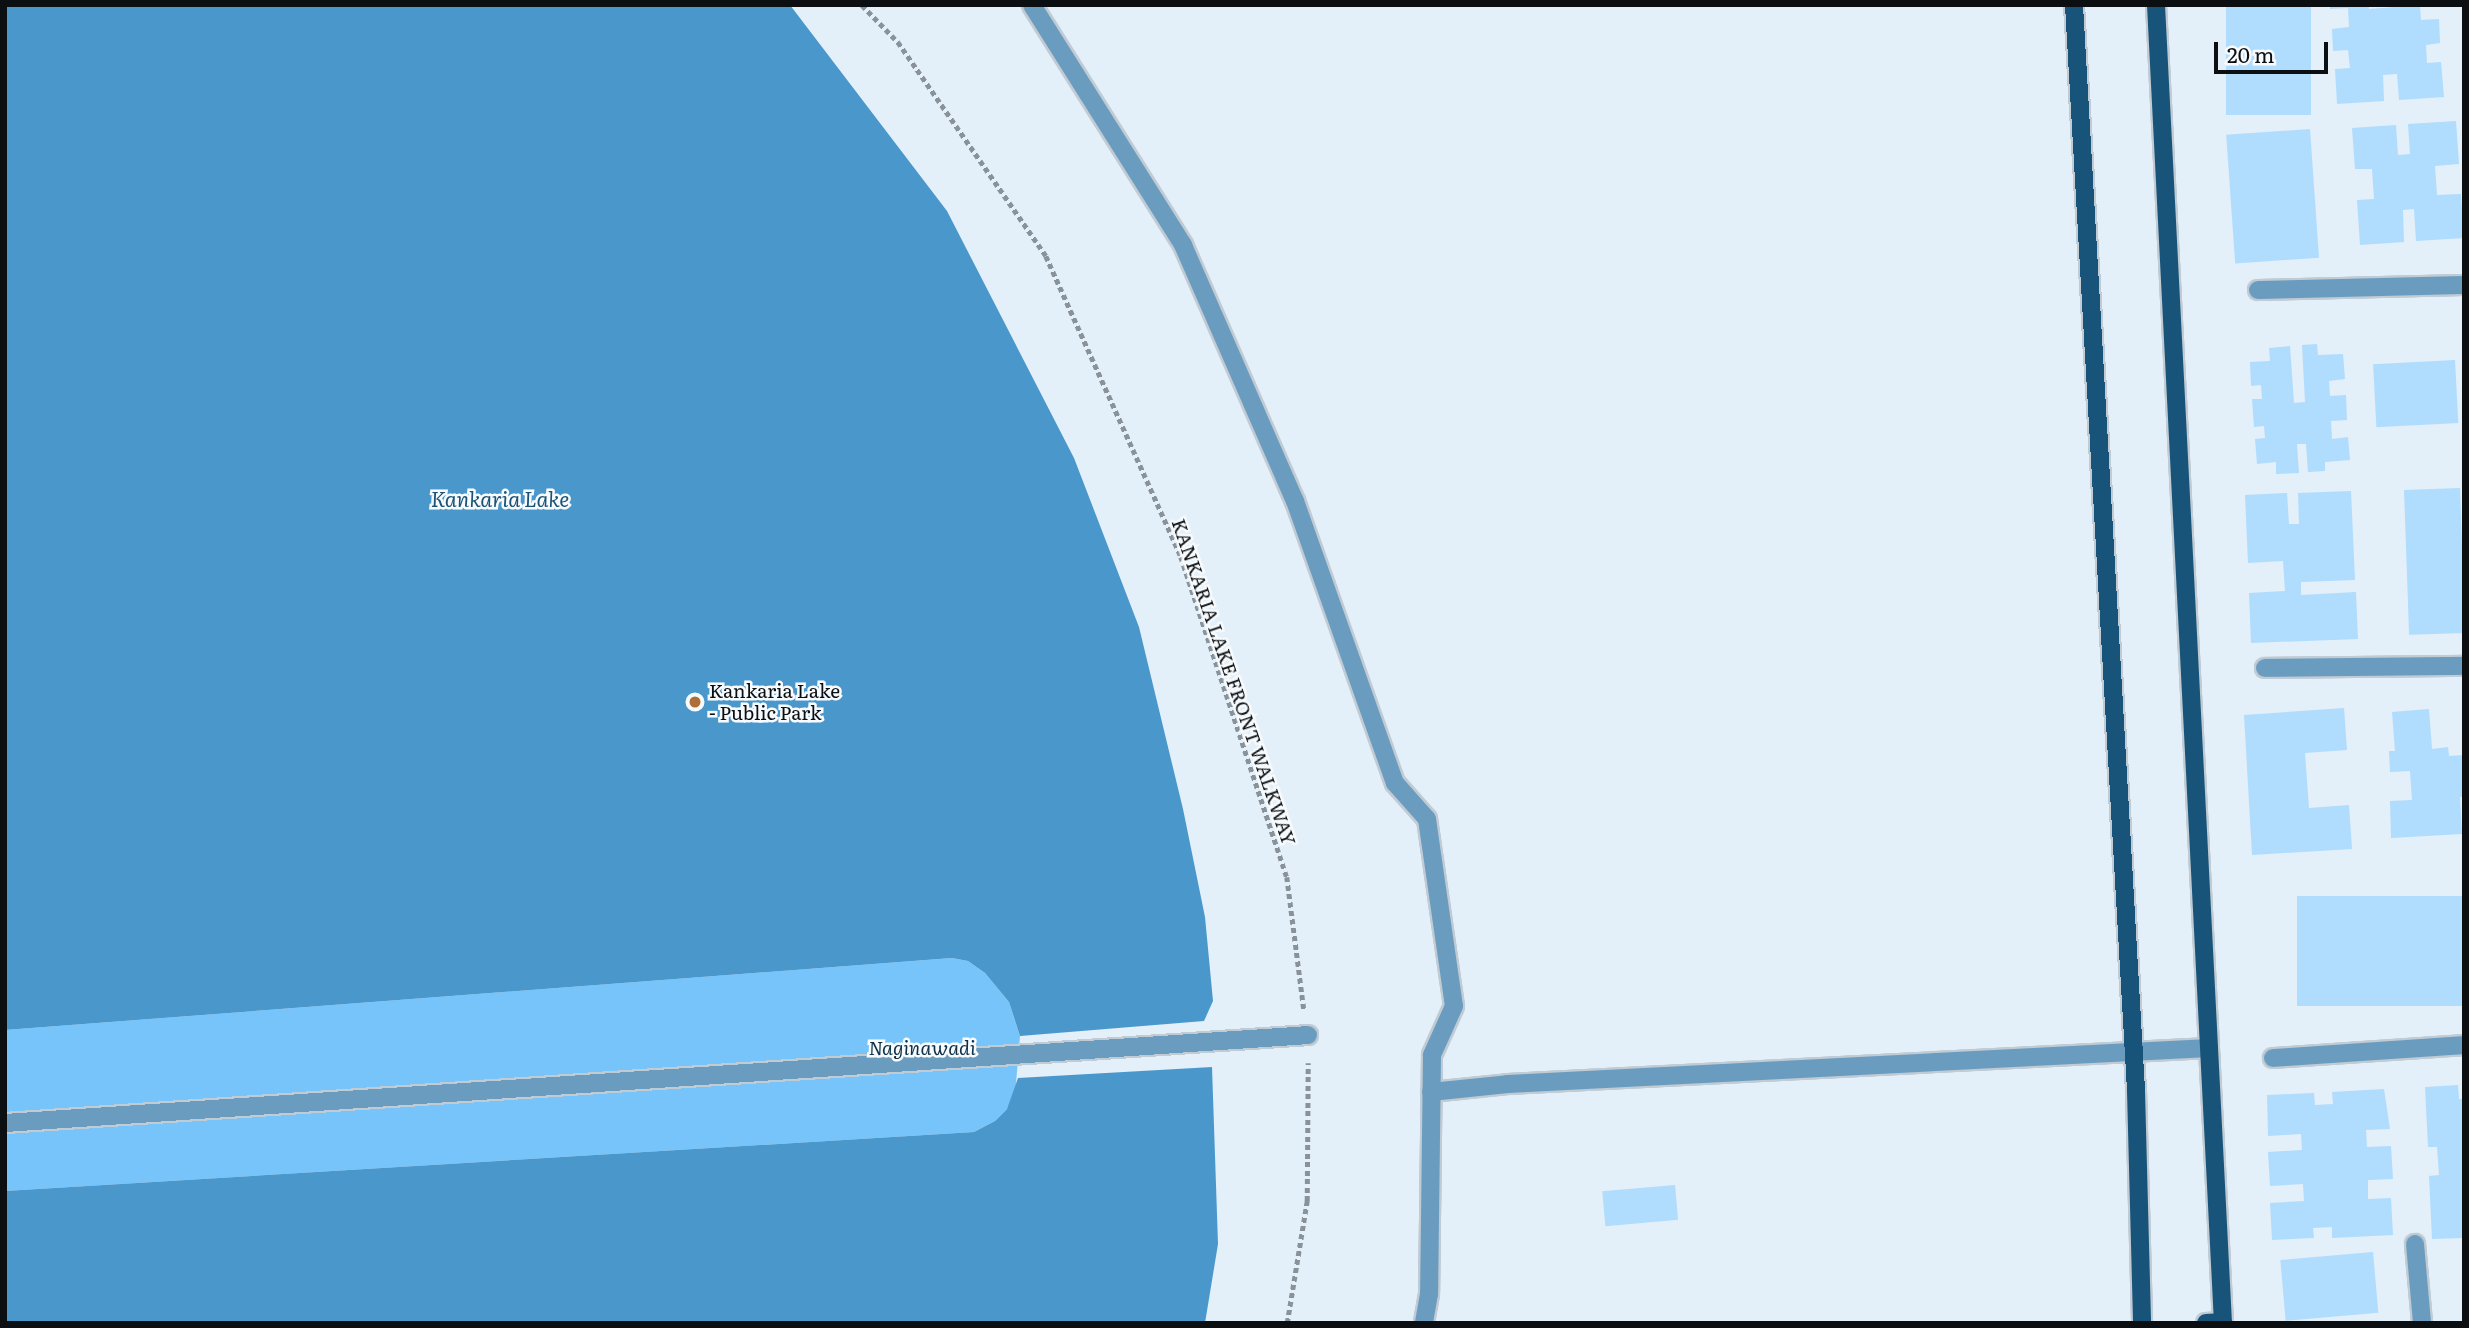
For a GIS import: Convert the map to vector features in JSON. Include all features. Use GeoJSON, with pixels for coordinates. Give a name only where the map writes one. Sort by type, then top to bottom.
{"type":"FeatureCollection","features":[{"type":"Feature","properties":{"kind":"main road"},"geometry":{"type":"LineString","coordinates":[[2074,5],[2134,1050],[2142,1323]]}},
{"type":"Feature","properties":{"kind":"main road"},"geometry":{"type":"LineString","coordinates":[[2156,5],[2209,1048],[2218,1322]]}},
{"type":"Feature","properties":{"kind":"street"},"geometry":{"type":"LineString","coordinates":[[1032,5],[1183,246],[1295,501],[1395,783],[1427,819],[1454,1006],[1432,1055],[1429,1294],[1424,1323]]}},
{"type":"Feature","properties":{"kind":"street"},"geometry":{"type":"LineString","coordinates":[[2258,290],[2464,285]]}},
{"type":"Feature","properties":{"kind":"street"},"geometry":{"type":"LineString","coordinates":[[2265,668],[2464,666]]}},
{"type":"Feature","properties":{"kind":"street"},"geometry":{"type":"LineString","coordinates":[[5,1123],[1308,1035]]}},
{"type":"Feature","properties":{"kind":"street"},"geometry":{"type":"LineString","coordinates":[[2273,1058],[2464,1045]]}},
{"type":"Feature","properties":{"kind":"street"},"geometry":{"type":"LineString","coordinates":[[1431,1092],[1508,1084],[2209,1048]]}},
{"type":"Feature","properties":{"kind":"street"},"geometry":{"type":"LineString","coordinates":[[2416,1244],[2423,1323]]}},
{"type":"Feature","properties":{"kind":"path","name":"KANKARIA LAKE FRONT WALKWAY"},"geometry":{"type":"LineString","coordinates":[[862,5],[898,42],[1046,256],[1181,557],[1287,877],[1308,1035],[1307,1201],[1287,1323]]}},
{"type":"Feature","properties":{"kind":"green space","name":"Naginawadi"},"geometry":{"type":"Polygon","coordinates":[[[952,958],[968,961],[985,973],[1009,1002],[1020,1036],[1015,1095],[1007,1109],[995,1121],[974,1132],[5,1191],[5,1030],[952,958]]]}},
{"type":"Feature","properties":{"kind":"water","name":"Kankaria Lake"},"geometry":{"type":"Polygon","coordinates":[[[5,5],[790,5],[947,211],[1074,458],[1139,627],[1183,809],[1205,917],[1213,1001],[1204,1021],[1020,1036],[1009,1002],[985,973],[968,961],[952,958],[5,1030],[5,5]]]}},
{"type":"Feature","properties":{"kind":"water"},"geometry":{"type":"Polygon","coordinates":[[[1212,1067],[1218,1244],[1205,1323],[5,1323],[5,1191],[974,1132],[995,1121],[1007,1109],[1018,1078],[1212,1067]]]}},
{"type":"Feature","properties":{"kind":"building"},"geometry":{"type":"Polygon","coordinates":[[[2226,5],[2311,5],[2311,115],[2226,115],[2226,5]]]}},
{"type":"Feature","properties":{"kind":"building"},"geometry":{"type":"Polygon","coordinates":[[[2330,5],[2369,5],[2369,9],[2420,5],[2421,20],[2439,19],[2440,43],[2426,45],[2427,63],[2441,62],[2444,97],[2399,100],[2397,74],[2383,75],[2384,101],[2337,104],[2335,69],[2350,68],[2348,50],[2333,51],[2332,29],[2349,27],[2348,8],[2330,9],[2330,5]]]}},
{"type":"Feature","properties":{"kind":"building"},"geometry":{"type":"Polygon","coordinates":[[[2456,121],[2459,164],[2435,166],[2437,195],[2461,194],[2464,238],[2416,241],[2414,209],[2403,210],[2404,242],[2360,245],[2357,200],[2374,199],[2372,169],[2355,169],[2352,128],[2396,125],[2398,155],[2410,154],[2408,124],[2456,121]]]}},
{"type":"Feature","properties":{"kind":"building"},"geometry":{"type":"Polygon","coordinates":[[[2310,129],[2319,258],[2235,264],[2226,135],[2310,129]]]}},
{"type":"Feature","properties":{"kind":"building"},"geometry":{"type":"Polygon","coordinates":[[[2317,344],[2318,355],[2343,354],[2345,379],[2329,381],[2330,396],[2346,395],[2347,420],[2331,421],[2332,439],[2348,437],[2350,460],[2325,462],[2325,471],[2308,472],[2306,444],[2297,444],[2299,473],[2276,474],[2276,462],[2257,464],[2255,439],[2265,438],[2264,426],[2254,427],[2252,399],[2262,399],[2261,385],[2251,386],[2250,362],[2270,361],[2269,348],[2290,346],[2294,403],[2305,402],[2302,345],[2317,344]]]}},
{"type":"Feature","properties":{"kind":"building"},"geometry":{"type":"Polygon","coordinates":[[[2455,360],[2458,423],[2376,427],[2373,364],[2455,360]]]}},
{"type":"Feature","properties":{"kind":"building"},"geometry":{"type":"Polygon","coordinates":[[[2460,488],[2464,633],[2409,635],[2404,490],[2460,488]]]}},
{"type":"Feature","properties":{"kind":"building"},"geometry":{"type":"Polygon","coordinates":[[[2351,491],[2355,580],[2301,582],[2301,595],[2356,592],[2358,639],[2251,643],[2249,593],[2285,591],[2283,561],[2248,563],[2245,495],[2287,493],[2289,524],[2299,524],[2298,493],[2351,491]]]}},
{"type":"Feature","properties":{"kind":"building"},"geometry":{"type":"Polygon","coordinates":[[[2344,708],[2347,750],[2305,753],[2309,808],[2349,805],[2352,849],[2252,855],[2244,715],[2344,708]]]}},
{"type":"Feature","properties":{"kind":"building"},"geometry":{"type":"Polygon","coordinates":[[[2429,709],[2432,749],[2448,747],[2449,756],[2464,755],[2464,797],[2460,797],[2462,834],[2391,838],[2390,801],[2412,800],[2410,771],[2390,772],[2389,751],[2395,751],[2392,712],[2429,709]]]}},
{"type":"Feature","properties":{"kind":"building"},"geometry":{"type":"Polygon","coordinates":[[[2297,896],[2464,896],[2464,1006],[2297,1006],[2297,896]]]}},
{"type":"Feature","properties":{"kind":"building"},"geometry":{"type":"Polygon","coordinates":[[[2458,1085],[2459,1099],[2464,1099],[2464,1229],[2462,1238],[2432,1239],[2429,1176],[2439,1175],[2437,1147],[2428,1147],[2425,1087],[2458,1085]]]}},
{"type":"Feature","properties":{"kind":"building"},"geometry":{"type":"Polygon","coordinates":[[[2384,1089],[2390,1129],[2366,1130],[2367,1147],[2391,1146],[2393,1179],[2368,1180],[2368,1199],[2391,1198],[2393,1235],[2332,1238],[2332,1227],[2313,1228],[2314,1238],[2272,1240],[2270,1203],[2304,1201],[2303,1184],[2270,1186],[2268,1152],[2302,1150],[2301,1134],[2268,1136],[2267,1095],[2314,1093],[2315,1105],[2333,1104],[2332,1092],[2384,1089]]]}},
{"type":"Feature","properties":{"kind":"building"},"geometry":{"type":"Polygon","coordinates":[[[1675,1185],[1678,1220],[1605,1226],[1602,1191],[1675,1185]]]}},
{"type":"Feature","properties":{"kind":"building"},"geometry":{"type":"Polygon","coordinates":[[[2373,1252],[2378,1313],[2286,1321],[2280,1260],[2373,1252]]]}},
{"type":"Feature","properties":{"kind":"place","name":"Kankaria Lake - Public Park"},"geometry":{"type":"Point","coordinates":[695,702]}}]}
